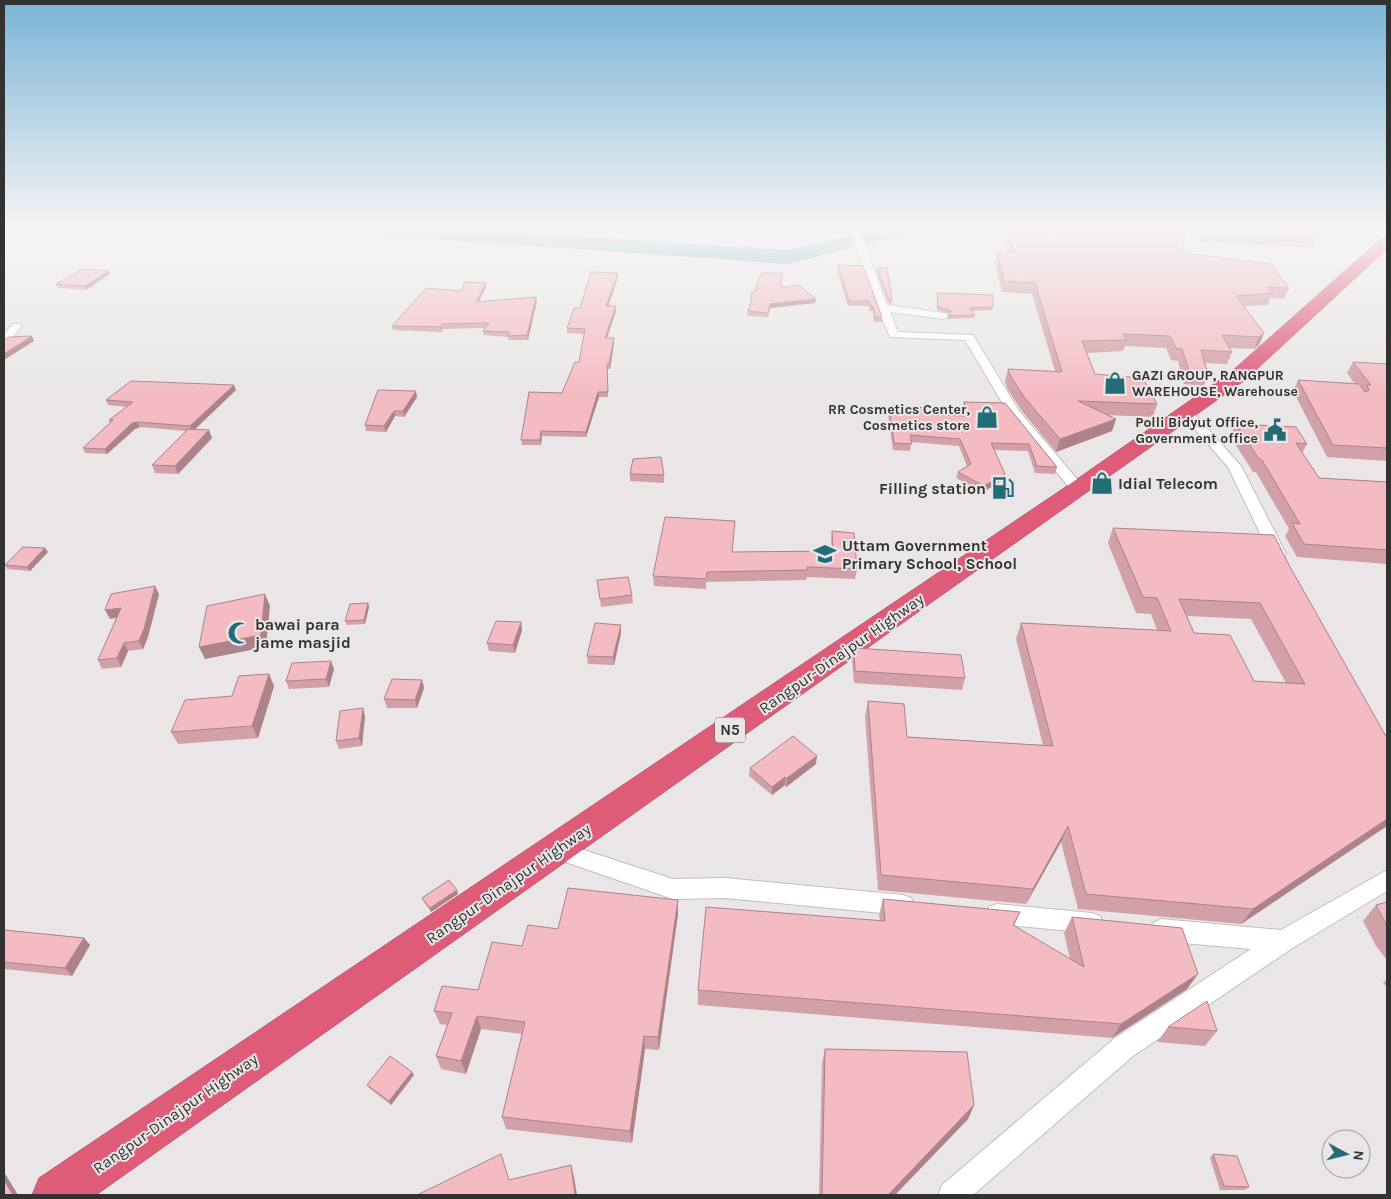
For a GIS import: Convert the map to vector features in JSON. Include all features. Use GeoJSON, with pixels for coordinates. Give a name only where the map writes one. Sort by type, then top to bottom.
{"type":"FeatureCollection","features":[{"type":"Feature","properties":{"kind":"highway","name":"Rangpur-Dinajpur Highway"},"geometry":{"type":"LineString","coordinates":[[56,1195],[1187,413],[1238,376],[1341,283]]}},
{"type":"Feature","properties":{"kind":"street"},"geometry":{"type":"LineString","coordinates":[[873,283],[894,335],[969,337],[1014,413],[1078,489]]}},
{"type":"Feature","properties":{"kind":"street"},"geometry":{"type":"LineString","coordinates":[[882,308],[944,316]]}},
{"type":"Feature","properties":{"kind":"street"},"geometry":{"type":"LineString","coordinates":[[4,340],[18,326]]}},
{"type":"Feature","properties":{"kind":"street"},"geometry":{"type":"LineString","coordinates":[[1187,413],[1234,466],[1282,564]]}},
{"type":"Feature","properties":{"kind":"street"},"geometry":{"type":"LineString","coordinates":[[556,850],[673,889],[725,888],[921,907]]}},
{"type":"Feature","properties":{"kind":"street"},"geometry":{"type":"LineString","coordinates":[[952,1195],[1124,1047],[1283,941],[1387,880]]}},
{"type":"Feature","properties":{"kind":"street"},"geometry":{"type":"LineString","coordinates":[[979,912],[1283,941]]}},
{"type":"Feature","properties":{"kind":"building"},"geometry":{"type":"Polygon","coordinates":[[[58,283],[90,283],[85,286],[56,284],[58,283]]]}},
{"type":"Feature","properties":{"kind":"building"},"geometry":{"type":"Polygon","coordinates":[[[465,283],[486,283],[476,302],[536,297],[527,335],[508,336],[509,332],[483,331],[489,323],[442,324],[441,327],[392,326],[426,288],[461,291],[465,283]]]}},
{"type":"Feature","properties":{"kind":"building"},"geometry":{"type":"Polygon","coordinates":[[[588,283],[614,283],[606,306],[616,306],[605,338],[614,338],[609,364],[607,364],[608,392],[598,392],[586,432],[541,431],[540,440],[521,440],[529,392],[562,393],[575,362],[579,362],[585,329],[567,328],[574,308],[580,308],[588,283]]]}},
{"type":"Feature","properties":{"kind":"building"},"geometry":{"type":"Polygon","coordinates":[[[758,283],[781,283],[781,288],[798,285],[816,299],[770,304],[768,313],[748,311],[752,299],[751,293],[754,293],[758,283]]]}},
{"type":"Feature","properties":{"kind":"building"},"geometry":{"type":"Polygon","coordinates":[[[843,283],[869,283],[882,317],[875,317],[873,306],[870,306],[869,301],[849,301],[843,283]]]}},
{"type":"Feature","properties":{"kind":"building"},"geometry":{"type":"Polygon","coordinates":[[[883,283],[889,283],[892,300],[889,300],[883,283]]]}},
{"type":"Feature","properties":{"kind":"building"},"geometry":{"type":"Polygon","coordinates":[[[1035,283],[1285,283],[1289,288],[1267,287],[1273,293],[1236,296],[1264,333],[1259,337],[1222,335],[1232,352],[1201,350],[1208,374],[1189,371],[1182,349],[1176,348],[1170,336],[1123,334],[1127,340],[1082,341],[1095,374],[1143,378],[1157,404],[1078,401],[1116,419],[1060,439],[1024,397],[1008,369],[1062,372],[1035,283]]]}},
{"type":"Feature","properties":{"kind":"building"},"geometry":{"type":"Polygon","coordinates":[[[937,293],[993,295],[993,307],[969,308],[975,315],[948,316],[951,311],[938,307],[937,293]]]}},
{"type":"Feature","properties":{"kind":"building"},"geometry":{"type":"Polygon","coordinates":[[[32,336],[4,354],[4,340],[9,337],[32,336]]]}},
{"type":"Feature","properties":{"kind":"building"},"geometry":{"type":"Polygon","coordinates":[[[1353,362],[1387,364],[1387,448],[1333,445],[1298,380],[1359,384],[1365,392],[1369,390],[1367,385],[1371,385],[1353,362]]]}},
{"type":"Feature","properties":{"kind":"building"},"geometry":{"type":"Polygon","coordinates":[[[131,381],[234,385],[190,426],[132,423],[105,449],[83,448],[113,420],[109,420],[133,402],[106,400],[131,381]]]}},
{"type":"Feature","properties":{"kind":"building"},"geometry":{"type":"Polygon","coordinates":[[[378,390],[416,391],[403,411],[394,411],[384,426],[365,425],[378,390]]]}},
{"type":"Feature","properties":{"kind":"building"},"geometry":{"type":"Polygon","coordinates":[[[964,402],[1005,403],[1057,467],[1037,466],[1029,444],[991,443],[1005,474],[984,486],[958,472],[971,464],[960,439],[910,435],[912,444],[894,443],[889,406],[932,408],[933,415],[968,416],[964,402]]]}},
{"type":"Feature","properties":{"kind":"building"},"geometry":{"type":"Polygon","coordinates":[[[1236,424],[1296,427],[1307,444],[1296,443],[1319,478],[1387,482],[1387,550],[1304,544],[1292,523],[1300,524],[1262,460],[1259,459],[1236,424]]]}},
{"type":"Feature","properties":{"kind":"building"},"geometry":{"type":"Polygon","coordinates":[[[188,429],[209,430],[175,466],[152,465],[188,429]]]}},
{"type":"Feature","properties":{"kind":"building"},"geometry":{"type":"Polygon","coordinates":[[[661,457],[664,475],[630,474],[633,459],[661,457]]]}},
{"type":"Feature","properties":{"kind":"building"},"geometry":{"type":"Polygon","coordinates":[[[665,517],[735,521],[732,552],[833,551],[832,531],[854,533],[857,569],[807,567],[807,570],[707,572],[706,579],[653,576],[665,517]]]}},
{"type":"Feature","properties":{"kind":"building"},"geometry":{"type":"Polygon","coordinates":[[[1113,528],[1274,535],[1290,567],[1387,738],[1387,819],[1253,909],[1086,894],[1068,826],[1033,889],[881,875],[868,701],[904,704],[907,737],[1053,746],[1021,623],[1171,631],[1157,598],[1143,597],[1113,528]],[[1179,599],[1194,633],[1230,635],[1254,681],[1305,684],[1260,603],[1179,599]]]}},
{"type":"Feature","properties":{"kind":"building"},"geometry":{"type":"Polygon","coordinates":[[[23,547],[45,548],[27,567],[5,565],[23,547]]]}},
{"type":"Feature","properties":{"kind":"building"},"geometry":{"type":"Polygon","coordinates":[[[628,577],[632,595],[600,599],[597,580],[628,577]]]}},
{"type":"Feature","properties":{"kind":"building"},"geometry":{"type":"Polygon","coordinates":[[[155,586],[139,641],[124,643],[117,658],[98,660],[121,608],[105,610],[111,594],[155,586]]]}},
{"type":"Feature","properties":{"kind":"building"},"geometry":{"type":"Polygon","coordinates":[[[265,594],[261,635],[199,647],[207,606],[265,594]]]}},
{"type":"Feature","properties":{"kind":"building"},"geometry":{"type":"Polygon","coordinates":[[[368,603],[364,620],[345,621],[350,604],[368,603]]]}},
{"type":"Feature","properties":{"kind":"building"},"geometry":{"type":"Polygon","coordinates":[[[496,621],[521,622],[513,645],[487,643],[496,621]]]}},
{"type":"Feature","properties":{"kind":"building"},"geometry":{"type":"Polygon","coordinates":[[[595,623],[621,625],[613,657],[587,656],[595,623]]]}},
{"type":"Feature","properties":{"kind":"building"},"geometry":{"type":"Polygon","coordinates":[[[855,648],[961,655],[965,678],[855,671],[855,648]]]}},
{"type":"Feature","properties":{"kind":"building"},"geometry":{"type":"Polygon","coordinates":[[[331,661],[326,679],[286,681],[292,663],[331,661]]]}},
{"type":"Feature","properties":{"kind":"building"},"geometry":{"type":"Polygon","coordinates":[[[269,674],[252,726],[171,732],[185,700],[232,696],[239,676],[269,674]]]}},
{"type":"Feature","properties":{"kind":"building"},"geometry":{"type":"Polygon","coordinates":[[[392,679],[422,680],[415,700],[384,699],[392,679]]]}},
{"type":"Feature","properties":{"kind":"building"},"geometry":{"type":"Polygon","coordinates":[[[363,708],[359,738],[336,741],[340,711],[363,708]]]}},
{"type":"Feature","properties":{"kind":"building"},"geometry":{"type":"Polygon","coordinates":[[[793,736],[817,756],[772,787],[750,768],[793,736]]]}},
{"type":"Feature","properties":{"kind":"building"},"geometry":{"type":"Polygon","coordinates":[[[449,880],[457,890],[430,908],[422,898],[449,880]]]}},
{"type":"Feature","properties":{"kind":"building"},"geometry":{"type":"Polygon","coordinates":[[[568,888],[678,900],[658,1037],[644,1036],[630,1131],[502,1117],[525,1022],[477,1016],[461,1061],[436,1056],[452,1013],[434,1011],[442,986],[478,990],[492,942],[522,946],[528,925],[558,929],[568,888]]]}},
{"type":"Feature","properties":{"kind":"building"},"geometry":{"type":"Polygon","coordinates":[[[883,899],[1020,912],[1013,925],[1084,967],[1072,917],[1182,928],[1198,974],[1121,1024],[698,990],[706,907],[885,921],[883,899]]]}},
{"type":"Feature","properties":{"kind":"building"},"geometry":{"type":"Polygon","coordinates":[[[1387,902],[1387,926],[1376,905],[1387,902]]]}},
{"type":"Feature","properties":{"kind":"building"},"geometry":{"type":"Polygon","coordinates":[[[4,930],[84,938],[65,968],[4,962],[4,930]]]}},
{"type":"Feature","properties":{"kind":"building"},"geometry":{"type":"Polygon","coordinates":[[[1207,1001],[1217,1031],[1168,1027],[1207,1001]]]}},
{"type":"Feature","properties":{"kind":"building"},"geometry":{"type":"Polygon","coordinates":[[[825,1049],[967,1052],[974,1105],[888,1195],[822,1195],[825,1049]]]}},
{"type":"Feature","properties":{"kind":"building"},"geometry":{"type":"Polygon","coordinates":[[[390,1056],[412,1072],[389,1101],[367,1085],[390,1056]]]}},
{"type":"Feature","properties":{"kind":"building"},"geometry":{"type":"Polygon","coordinates":[[[501,1154],[509,1180],[571,1165],[575,1195],[417,1195],[501,1154]]]}},
{"type":"Feature","properties":{"kind":"building"},"geometry":{"type":"Polygon","coordinates":[[[1213,1154],[1237,1156],[1249,1187],[1224,1186],[1213,1154]]]}},
{"type":"Feature","properties":{"kind":"building"},"geometry":{"type":"Polygon","coordinates":[[[4,1180],[13,1195],[4,1195],[4,1180]]]}},
{"type":"Feature","properties":{"kind":"place","name":"GAZI GROUP, RANGPUR WAREHOUSE, Warehouse"},"geometry":{"type":"Point","coordinates":[1115,383]}},
{"type":"Feature","properties":{"kind":"place","name":"RR Cosmetics Center, Cosmetics store"},"geometry":{"type":"Point","coordinates":[987,417]}},
{"type":"Feature","properties":{"kind":"place","name":"Polli Bidyut Office, Government office"},"geometry":{"type":"Point","coordinates":[1275,430]}},
{"type":"Feature","properties":{"kind":"place","name":"Idial Telecom"},"geometry":{"type":"Point","coordinates":[1102,483]}},
{"type":"Feature","properties":{"kind":"place","name":"Filling station"},"geometry":{"type":"Point","coordinates":[1003,488]}},
{"type":"Feature","properties":{"kind":"place","name":"Uttam Government Primary School, School"},"geometry":{"type":"Point","coordinates":[825,554]}},
{"type":"Feature","properties":{"kind":"place","name":"bawai para jame masjid"},"geometry":{"type":"Point","coordinates":[239,633]}}]}
